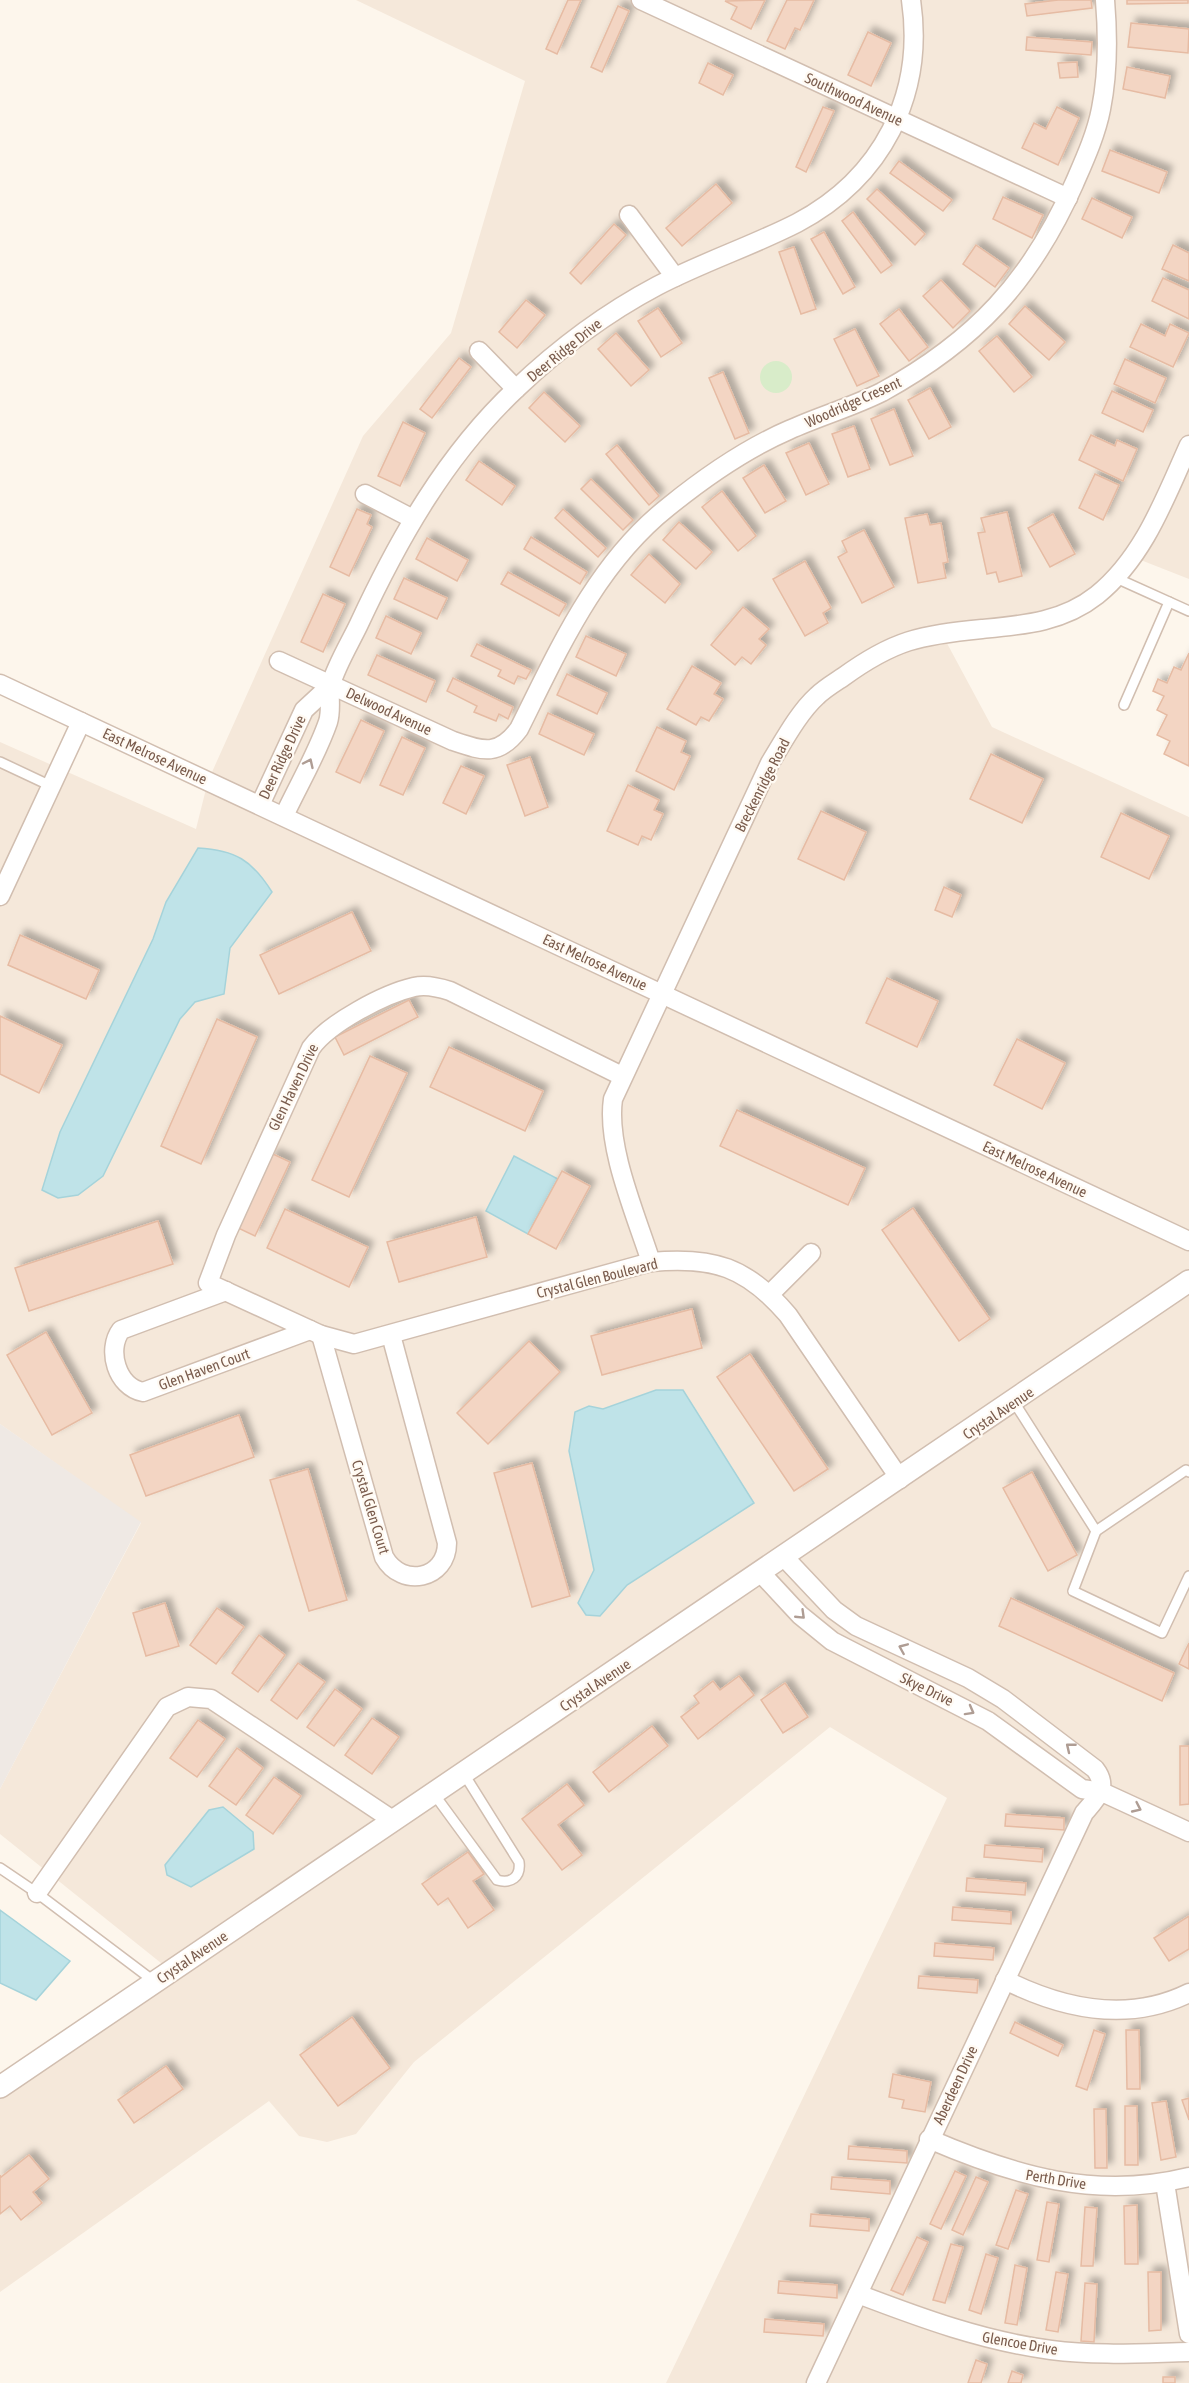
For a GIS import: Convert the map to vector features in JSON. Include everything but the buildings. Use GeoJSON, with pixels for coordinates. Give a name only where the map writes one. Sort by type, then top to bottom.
{"type":"FeatureCollection","features":[{"type":"Feature","properties":{"kind":"street","name":"Southwood Avenue"},"geometry":{"type":"LineString","coordinates":[[641,0],[1068,198]]}},
{"type":"Feature","properties":{"kind":"street","name":"Deer Ridge Drive"},"geometry":{"type":"LineString","coordinates":[[284,816],[328,721],[331,685],[380,579],[413,519],[443,473],[477,430],[516,389],[567,345],[611,312],[675,277],[796,223],[831,203],[851,186],[876,154],[897,119],[910,82],[914,61],[911,0]]}},
{"type":"Feature","properties":{"kind":"street","name":"Woodridge Cresent"},"geometry":{"type":"LineString","coordinates":[[501,747],[519,729],[572,623],[602,578],[643,530],[665,509],[708,476],[754,447],[878,394],[948,350],[990,314],[1017,284],[1041,250],[1068,198],[1100,112],[1107,43],[1105,0]]}},
{"type":"Feature","properties":{"kind":"street"},"geometry":{"type":"LineString","coordinates":[[629,215],[675,277]]}},
{"type":"Feature","properties":{"kind":"street"},"geometry":{"type":"LineString","coordinates":[[479,351],[516,389]]}},
{"type":"Feature","properties":{"kind":"street","name":"Breckenridge Road"},"geometry":{"type":"LineString","coordinates":[[651,1262],[611,1127],[613,1099],[770,763],[816,696],[864,662],[901,642],[942,633],[1049,621],[1089,600],[1116,578],[1133,557],[1154,522],[1189,445]]}},
{"type":"Feature","properties":{"kind":"street"},"geometry":{"type":"LineString","coordinates":[[365,494],[413,519]]}},
{"type":"Feature","properties":{"kind":"street","name":"Delwood Avenue"},"geometry":{"type":"LineString","coordinates":[[279,661],[453,741],[480,750],[501,747]]}},
{"type":"Feature","properties":{"kind":"street","name":"East Melrose Avenue"},"geometry":{"type":"LineString","coordinates":[[0,684],[1189,1241]]}},
{"type":"Feature","properties":{"kind":"street","name":"Deer Ridge Drive"},"geometry":{"type":"LineString","coordinates":[[260,805],[304,710],[331,685]]}},
{"type":"Feature","properties":{"kind":"street"},"geometry":{"type":"LineString","coordinates":[[1,891],[81,722]]}},
{"type":"Feature","properties":{"kind":"street","name":"Glen Haven Drive"},"geometry":{"type":"LineString","coordinates":[[208,1282],[225,1235],[311,1048],[328,1029],[388,997],[426,986],[450,991],[622,1076]]}},
{"type":"Feature","properties":{"kind":"street"},"geometry":{"type":"LineString","coordinates":[[770,1294],[811,1253]]}},
{"type":"Feature","properties":{"kind":"street","name":"Crystal Glen Boulevard"},"geometry":{"type":"LineString","coordinates":[[208,1282],[315,1332],[354,1344],[651,1262],[684,1259],[711,1263],[749,1278],[770,1294],[788,1315],[900,1479]]}},
{"type":"Feature","properties":{"kind":"street","name":"Crystal Avenue"},"geometry":{"type":"LineString","coordinates":[[0,2087],[1189,1281]]}},
{"type":"Feature","properties":{"kind":"street","name":"Glen Haven Court"},"geometry":{"type":"LineString","coordinates":[[226,1291],[121,1330],[114,1340],[114,1354],[122,1380],[131,1389],[143,1392],[315,1332]]}},
{"type":"Feature","properties":{"kind":"street","name":"Crystal Glen Court"},"geometry":{"type":"LineString","coordinates":[[315,1332],[384,1557],[396,1572],[401,1575],[414,1576],[440,1568],[447,1557],[447,1543],[391,1335]]}},
{"type":"Feature","properties":{"kind":"street","name":"Skye Drive"},"geometry":{"type":"LineString","coordinates":[[784,1557],[834,1610],[856,1626],[959,1674],[1003,1699],[1070,1748],[1100,1776],[1102,1792]]}},
{"type":"Feature","properties":{"kind":"street","name":"Skye Drive"},"geometry":{"type":"LineString","coordinates":[[761,1573],[800,1615],[832,1641],[988,1721],[1069,1782],[1082,1789],[1102,1792],[1189,1832]]}},
{"type":"Feature","properties":{"kind":"street"},"geometry":{"type":"LineString","coordinates":[[934,1692],[959,1674]]}},
{"type":"Feature","properties":{"kind":"street"},"geometry":{"type":"LineString","coordinates":[[37,1893],[167,1707],[188,1697],[211,1699],[394,1821]]}},
{"type":"Feature","properties":{"kind":"street","name":"Aberdeen Drive"},"geometry":{"type":"LineString","coordinates":[[816,2383],[1084,1813],[1102,1792]]}},
{"type":"Feature","properties":{"kind":"street"},"geometry":{"type":"LineString","coordinates":[[1005,1980],[1033,1994],[1072,2006],[1098,2010],[1138,2009],[1189,1993]]}},
{"type":"Feature","properties":{"kind":"street","name":"Perth Drive"},"geometry":{"type":"LineString","coordinates":[[929,2139],[983,2162],[1036,2178],[1090,2185],[1165,2183],[1189,2177]]}},
{"type":"Feature","properties":{"kind":"street"},"geometry":{"type":"LineString","coordinates":[[1165,2183],[1189,2334]]}},
{"type":"Feature","properties":{"kind":"street","name":"Glencoe Drive"},"geometry":{"type":"LineString","coordinates":[[858,2294],[935,2323],[1013,2344],[1080,2353],[1189,2352]]}},
{"type":"Feature","properties":{"kind":"lane"},"geometry":{"type":"LineString","coordinates":[[1116,578],[1189,611]]}},
{"type":"Feature","properties":{"kind":"lane"},"geometry":{"type":"LineString","coordinates":[[1124,705],[1169,602]]}},
{"type":"Feature","properties":{"kind":"lane"},"geometry":{"type":"LineString","coordinates":[[0,762],[51,786]]}},
{"type":"Feature","properties":{"kind":"lane"},"geometry":{"type":"LineString","coordinates":[[1014,1401],[1096,1531]]}},
{"type":"Feature","properties":{"kind":"lane"},"geometry":{"type":"LineString","coordinates":[[1189,1472],[1186,1470],[1096,1531],[1073,1591],[1162,1633],[1189,1576]]}},
{"type":"Feature","properties":{"kind":"lane"},"geometry":{"type":"LineString","coordinates":[[434,1794],[497,1880],[505,1882],[514,1879],[520,1870],[519,1862],[464,1773]]}},
{"type":"Feature","properties":{"kind":"lane"},"geometry":{"type":"LineString","coordinates":[[0,1868],[155,1982]]}},
{"type":"Feature","properties":{"kind":"shaded area"},"geometry":{"type":"Polygon","coordinates":[[[356,0],[1189,0],[1189,579],[1133,557],[1074,610],[942,634],[992,727],[1189,817],[1189,2383],[666,2383],[947,1798],[830,1727],[414,2062],[356,2134],[327,2142],[299,2136],[269,2101],[0,2292],[0,2087],[171,1971],[0,1834],[0,1789],[141,1523],[0,1424],[0,742],[196,829],[208,781],[363,436],[451,333],[525,81],[356,0]]]}},
{"type":"Feature","properties":{"kind":"shaded area"},"geometry":{"type":"Polygon","coordinates":[[[0,1424],[141,1522],[0,1789],[0,1424]]]}},
{"type":"Feature","properties":{"kind":"green space"},"geometry":{"type":"Polygon","coordinates":[[[776,361],[787,366],[792,377],[787,388],[776,393],[765,388],[760,377],[765,366],[776,361]]]}},
{"type":"Feature","properties":{"kind":"water"},"geometry":{"type":"Polygon","coordinates":[[[198,848],[222,851],[241,859],[257,872],[272,892],[230,948],[224,994],[195,1002],[180,1019],[103,1176],[78,1195],[58,1198],[42,1190],[60,1132],[153,939],[166,902],[198,848]]]}},
{"type":"Feature","properties":{"kind":"water"},"geometry":{"type":"Polygon","coordinates":[[[514,1156],[558,1179],[528,1234],[486,1211],[514,1156]]]}},
{"type":"Feature","properties":{"kind":"water"},"geometry":{"type":"Polygon","coordinates":[[[656,1390],[683,1390],[754,1503],[627,1585],[600,1616],[586,1615],[578,1603],[594,1570],[569,1451],[575,1412],[589,1406],[603,1409],[656,1390]]]}},
{"type":"Feature","properties":{"kind":"water"},"geometry":{"type":"Polygon","coordinates":[[[223,1807],[253,1832],[254,1849],[191,1887],[167,1875],[165,1865],[209,1810],[223,1807]]]}},
{"type":"Feature","properties":{"kind":"water"},"geometry":{"type":"Polygon","coordinates":[[[0,1910],[70,1961],[36,2000],[0,1983],[0,1910]]]}}]}
